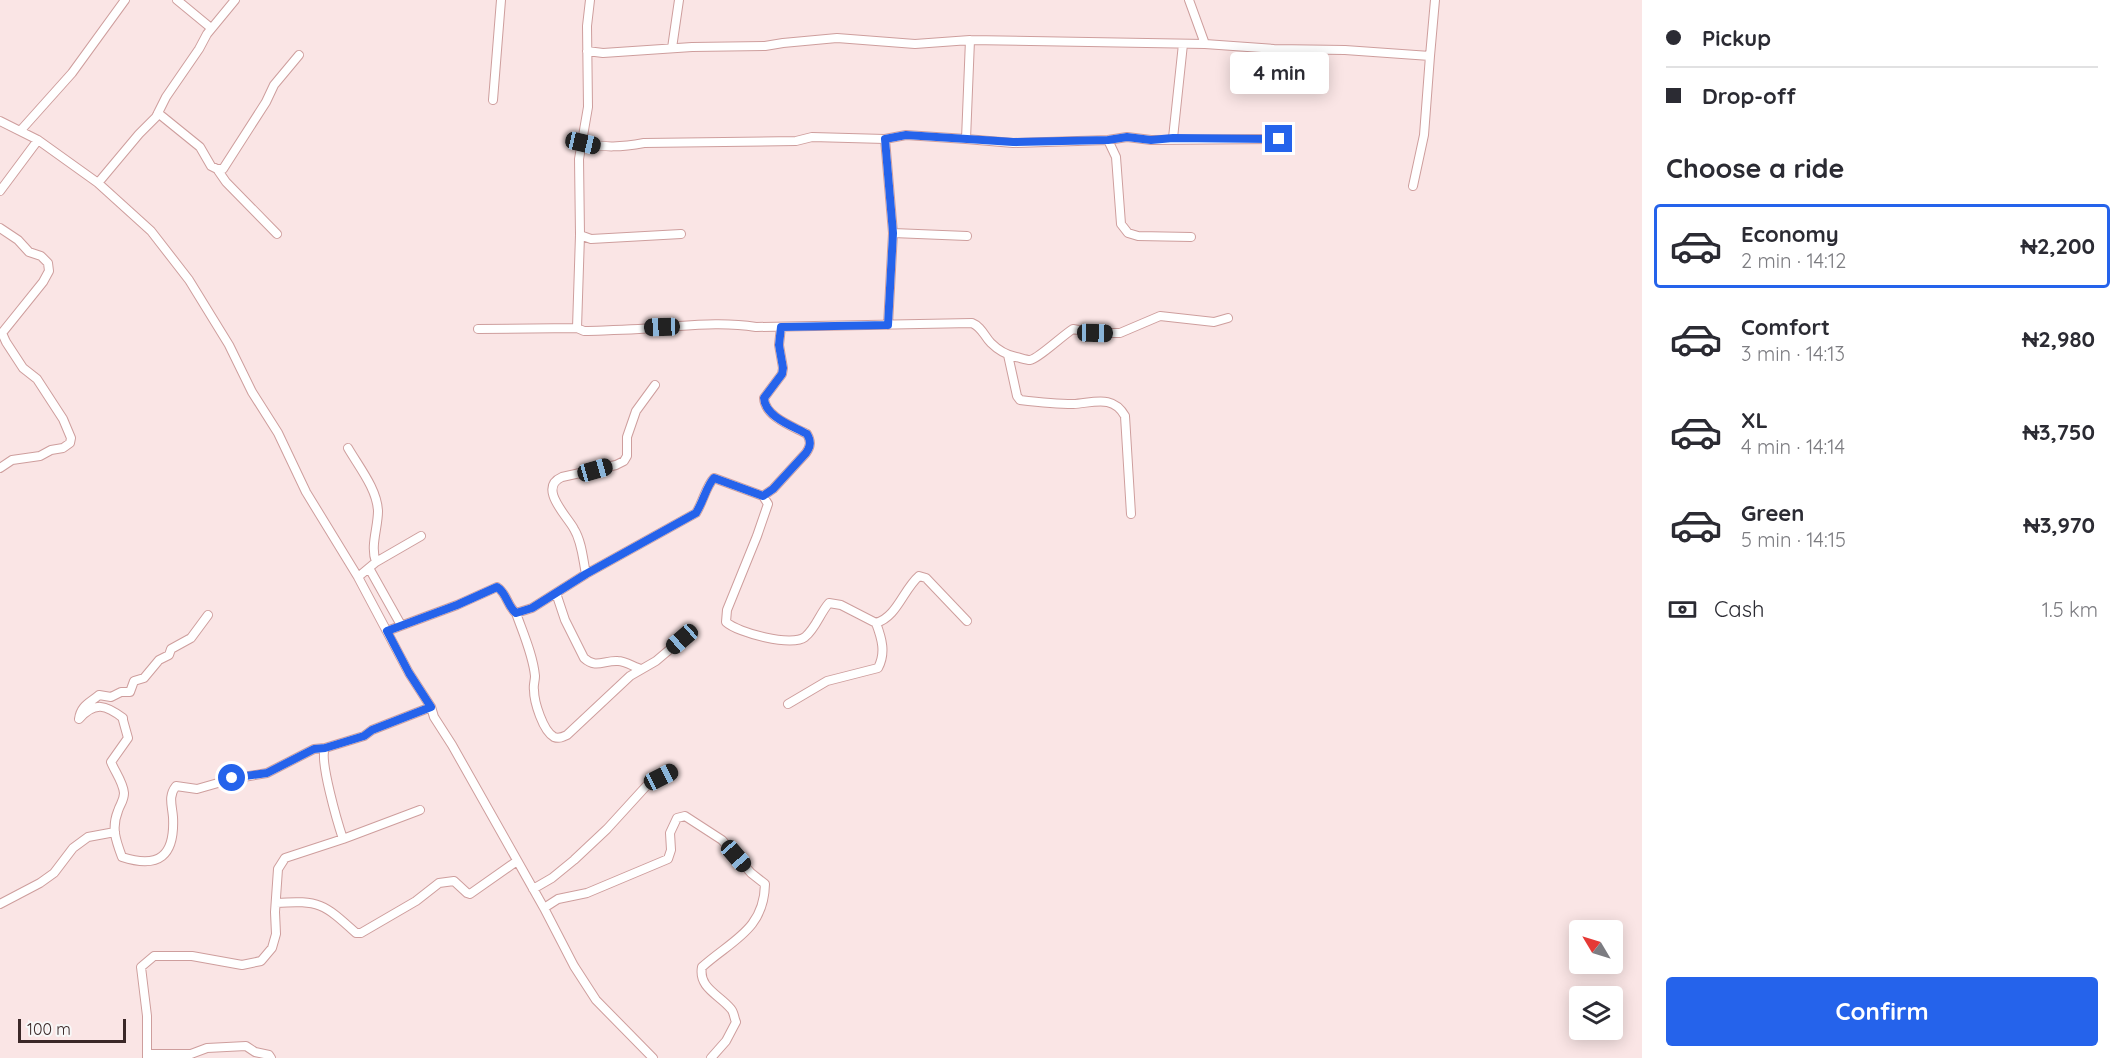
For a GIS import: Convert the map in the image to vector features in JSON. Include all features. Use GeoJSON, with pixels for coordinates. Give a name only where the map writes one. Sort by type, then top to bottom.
{"type":"FeatureCollection","features":[{"type":"Feature","properties":{"kind":"street"},"geometry":{"type":"LineString","coordinates":[[21,130],[72,73],[125,0]]}},
{"type":"Feature","properties":{"kind":"street"},"geometry":{"type":"LineString","coordinates":[[177,0],[211,28]]}},
{"type":"Feature","properties":{"kind":"street"},"geometry":{"type":"LineString","coordinates":[[98,183],[158,113],[211,28],[235,0]]}},
{"type":"Feature","properties":{"kind":"street"},"geometry":{"type":"LineString","coordinates":[[493,100],[501,0]]}},
{"type":"Feature","properties":{"kind":"street"},"geometry":{"type":"LineString","coordinates":[[577,328],[580,235],[579,159],[588,107],[587,26],[590,0]]}},
{"type":"Feature","properties":{"kind":"street"},"geometry":{"type":"LineString","coordinates":[[672,48],[679,0]]}},
{"type":"Feature","properties":{"kind":"street"},"geometry":{"type":"LineString","coordinates":[[1189,0],[1205,44]]}},
{"type":"Feature","properties":{"kind":"street"},"geometry":{"type":"LineString","coordinates":[[1413,186],[1424,135],[1435,0]]}},
{"type":"Feature","properties":{"kind":"street"},"geometry":{"type":"LineString","coordinates":[[587,51],[603,53],[672,48],[765,46],[837,38],[915,44],[970,40],[1205,44],[1430,56]]}},
{"type":"Feature","properties":{"kind":"street"},"geometry":{"type":"LineString","coordinates":[[966,139],[970,40]]}},
{"type":"Feature","properties":{"kind":"street"},"geometry":{"type":"LineString","coordinates":[[1173,138],[1183,44]]}},
{"type":"Feature","properties":{"kind":"street"},"geometry":{"type":"LineString","coordinates":[[158,113],[200,147],[211,166],[223,169],[274,85],[299,55]]}},
{"type":"Feature","properties":{"kind":"street"},"geometry":{"type":"LineString","coordinates":[[0,121],[38,140],[98,183],[152,231],[199,295],[229,345],[252,392],[278,433],[311,501],[358,577],[409,673],[431,707],[434,717],[544,908],[574,966],[596,1000],[653,1058]]}},
{"type":"Feature","properties":{"kind":"street"},"geometry":{"type":"LineString","coordinates":[[149,125],[170,123]]}},
{"type":"Feature","properties":{"kind":"street"},"geometry":{"type":"LineString","coordinates":[[583,143],[599,147],[619,147],[644,143],[796,141],[812,136],[885,139],[906,135],[1013,142],[1108,140],[1127,137],[1151,140],[1173,138],[1279,139]]}},
{"type":"Feature","properties":{"kind":"street"},"geometry":{"type":"LineString","coordinates":[[885,139],[893,233],[888,325]]}},
{"type":"Feature","properties":{"kind":"street"},"geometry":{"type":"LineString","coordinates":[[0,191],[38,140]]}},
{"type":"Feature","properties":{"kind":"street"},"geometry":{"type":"LineString","coordinates":[[1108,140],[1116,157],[1121,224],[1128,233],[1138,236],[1191,237]]}},
{"type":"Feature","properties":{"kind":"street"},"geometry":{"type":"LineString","coordinates":[[217,169],[226,182],[278,234]]}},
{"type":"Feature","properties":{"kind":"street"},"geometry":{"type":"LineString","coordinates":[[0,228],[18,240],[29,252],[41,256],[48,263],[49,271],[43,282],[2,333],[23,368],[37,379],[63,419],[71,438],[70,443],[63,448],[51,450],[40,456],[12,460],[0,468]]}},
{"type":"Feature","properties":{"kind":"street"},"geometry":{"type":"LineString","coordinates":[[893,233],[968,236]]}},
{"type":"Feature","properties":{"kind":"street"},"geometry":{"type":"LineString","coordinates":[[580,235],[591,239],[681,234]]}},
{"type":"Feature","properties":{"kind":"street"},"geometry":{"type":"LineString","coordinates":[[478,329],[577,328],[585,331],[697,323],[713,326],[734,324],[781,327],[972,322],[979,326],[990,342],[1008,355],[1029,360],[1038,358],[1072,329],[1095,333],[1120,333],[1160,316],[1214,322],[1228,318]]}},
{"type":"Feature","properties":{"kind":"street"},"geometry":{"type":"LineString","coordinates":[[763,496],[773,489],[810,447],[807,434],[774,415],[764,404],[764,398],[782,374],[779,345],[781,327]]}},
{"type":"Feature","properties":{"kind":"street"},"geometry":{"type":"LineString","coordinates":[[1008,355],[1017,396],[1020,400],[1073,404],[1100,400],[1110,402],[1122,411],[1125,416],[1131,514]]}},
{"type":"Feature","properties":{"kind":"street"},"geometry":{"type":"LineString","coordinates":[[586,574],[574,529],[555,502],[554,486],[557,479],[562,477],[616,465],[624,461],[627,456],[627,436],[636,411],[655,385]]}},
{"type":"Feature","properties":{"kind":"street"},"geometry":{"type":"LineString","coordinates":[[348,448],[375,495],[378,512],[372,565],[401,625]]}},
{"type":"Feature","properties":{"kind":"street"},"geometry":{"type":"LineString","coordinates":[[516,613],[532,608],[586,574],[696,513],[705,498],[708,483],[714,478],[763,496],[768,504],[725,617],[726,622],[740,630],[793,642],[804,638],[814,628],[822,611],[829,603],[841,604],[876,623],[884,621],[919,576],[926,578],[967,621]]}},
{"type":"Feature","properties":{"kind":"street"},"geometry":{"type":"LineString","coordinates":[[358,577],[372,565],[422,536]]}},
{"type":"Feature","properties":{"kind":"street"},"geometry":{"type":"LineString","coordinates":[[387,631],[457,605],[497,587],[503,592],[516,613],[526,640],[535,676],[534,692],[540,717],[548,731],[554,737],[560,738],[567,735],[630,676],[656,661],[682,639]]}},
{"type":"Feature","properties":{"kind":"street"},"geometry":{"type":"LineString","coordinates":[[556,594],[565,620],[584,658],[589,663],[619,661],[641,669]]}},
{"type":"Feature","properties":{"kind":"street"},"geometry":{"type":"LineString","coordinates":[[208,615],[191,638],[171,649],[170,655],[159,660],[144,678],[134,681],[129,692],[121,692],[111,697],[99,695],[80,710],[79,719],[95,707],[107,707],[123,718],[128,738],[111,762],[124,794],[114,826],[122,857],[148,863],[166,854],[172,843],[171,798],[176,786],[197,789],[232,778],[267,773],[314,749],[325,748],[364,736],[372,730],[431,707]]}},
{"type":"Feature","properties":{"kind":"street"},"geometry":{"type":"LineString","coordinates":[[788,704],[827,681],[878,668],[883,658],[876,623]]}},
{"type":"Feature","properties":{"kind":"street"},"geometry":{"type":"LineString","coordinates":[[325,748],[322,752],[323,765],[343,839]]}},
{"type":"Feature","properties":{"kind":"street"},"geometry":{"type":"LineString","coordinates":[[533,889],[552,878],[574,860],[607,829],[649,783],[673,771]]}},
{"type":"Feature","properties":{"kind":"street"},"geometry":{"type":"LineString","coordinates":[[271,1058],[246,1046],[207,1048],[190,1054],[147,1056],[146,1005],[140,973],[144,963],[154,956],[173,956],[202,957],[242,965],[257,963],[267,956],[276,934],[278,868],[285,858],[420,810]]}},
{"type":"Feature","properties":{"kind":"street"},"geometry":{"type":"LineString","coordinates":[[544,908],[558,898],[587,893],[668,859],[671,850],[670,833],[677,818],[685,816],[722,840],[751,873],[765,884],[765,895],[752,927],[702,967],[700,975],[708,989],[732,1010],[736,1022],[726,1041],[711,1058]]}},
{"type":"Feature","properties":{"kind":"street"},"geometry":{"type":"LineString","coordinates":[[0,904],[54,873],[73,848],[88,837],[115,832]]}},
{"type":"Feature","properties":{"kind":"street"},"geometry":{"type":"LineString","coordinates":[[276,903],[313,902],[324,906],[356,933],[361,933],[416,901],[440,883],[454,881],[470,894],[517,861]]}},
{"type":"Feature","properties":{"kind":"route"},"geometry":{"type":"LineString","coordinates":[[232,778],[267,773],[314,749],[325,748],[364,736],[372,730],[431,707],[409,673],[387,631],[457,605],[497,587],[501,589],[516,613],[532,608],[586,574],[696,513],[705,498],[708,483],[714,478],[763,496],[773,489],[810,447],[807,434],[774,415],[764,404],[764,398],[782,374],[779,345],[781,327],[888,325],[893,233],[885,139],[906,135],[1013,142],[1108,140],[1127,137],[1151,140],[1173,138],[1279,139]]}}]}
